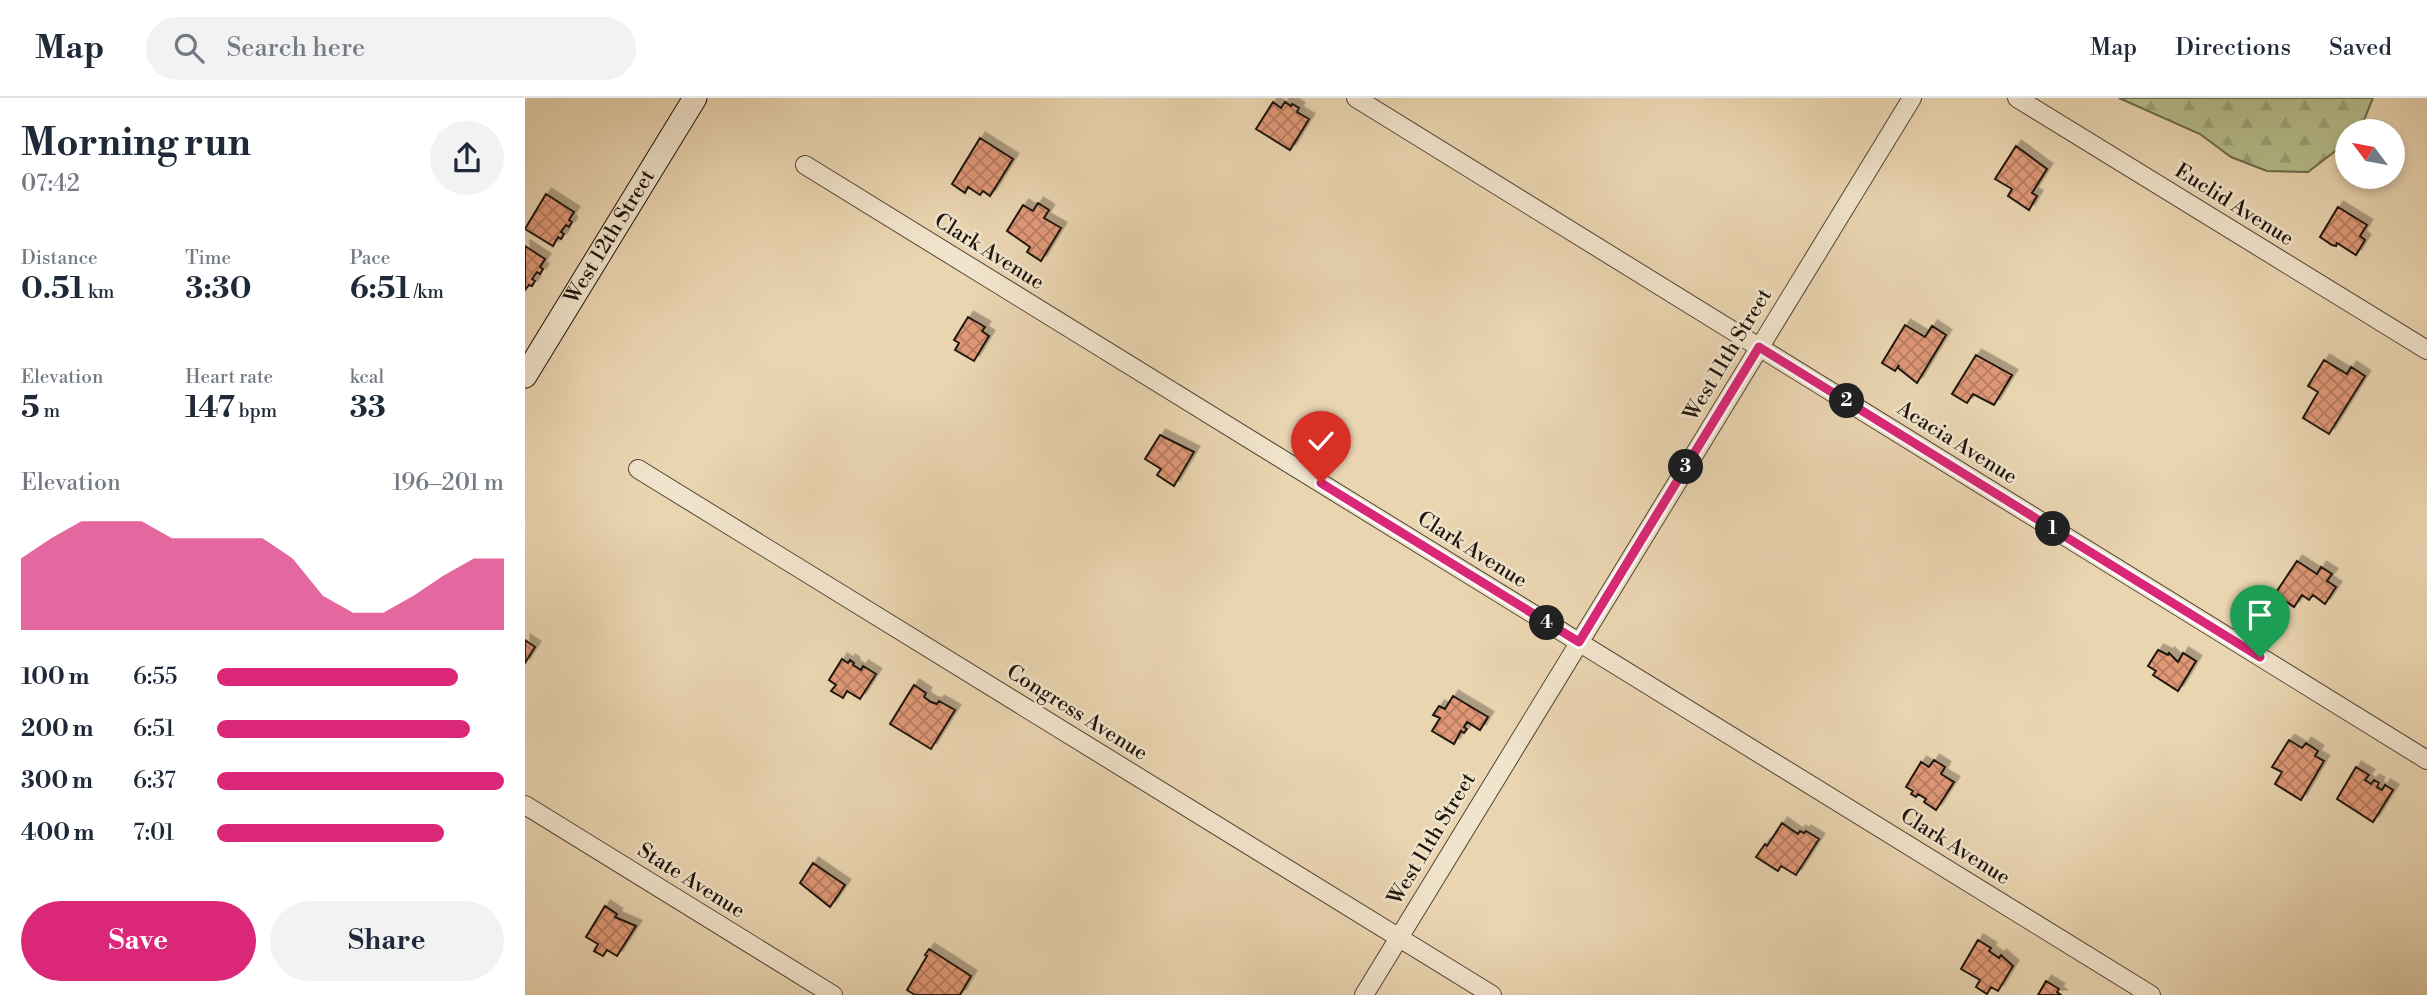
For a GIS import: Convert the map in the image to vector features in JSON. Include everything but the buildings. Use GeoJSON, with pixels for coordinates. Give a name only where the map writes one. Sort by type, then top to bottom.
{"type":"FeatureCollection","features":[{"type":"Feature","properties":{"kind":"street","name":"West 12th Street"},"geometry":{"type":"LineString","coordinates":[[525,376],[695,98]]}},
{"type":"Feature","properties":{"kind":"street","name":"Acacia Avenue"},"geometry":{"type":"LineString","coordinates":[[1356,98],[2427,760]]}},
{"type":"Feature","properties":{"kind":"street","name":"West 11th Street"},"geometry":{"type":"LineString","coordinates":[[1364,995],[1912,98]]}},
{"type":"Feature","properties":{"kind":"street","name":"Euclid Avenue"},"geometry":{"type":"LineString","coordinates":[[2017,98],[2427,350]]}},
{"type":"Feature","properties":{"kind":"street","name":"Clark Avenue"},"geometry":{"type":"LineString","coordinates":[[805,165],[2151,995]]}},
{"type":"Feature","properties":{"kind":"street","name":"Congress Avenue"},"geometry":{"type":"LineString","coordinates":[[638,469],[1492,995]]}},
{"type":"Feature","properties":{"kind":"street","name":"State Avenue"},"geometry":{"type":"LineString","coordinates":[[525,805],[833,995]]}},
{"type":"Feature","properties":{"kind":"green space"},"geometry":{"type":"Polygon","coordinates":[[[2119,98],[2373,98],[2364,119],[2335,119],[2335,151],[2308,172],[2267,171],[2231,157],[2200,134],[2119,98]]]}},
{"type":"Feature","properties":{"kind":"route"},"geometry":{"type":"LineString","coordinates":[[1321,483],[1579,642],[1759,347],[2260,657]]}}]}
